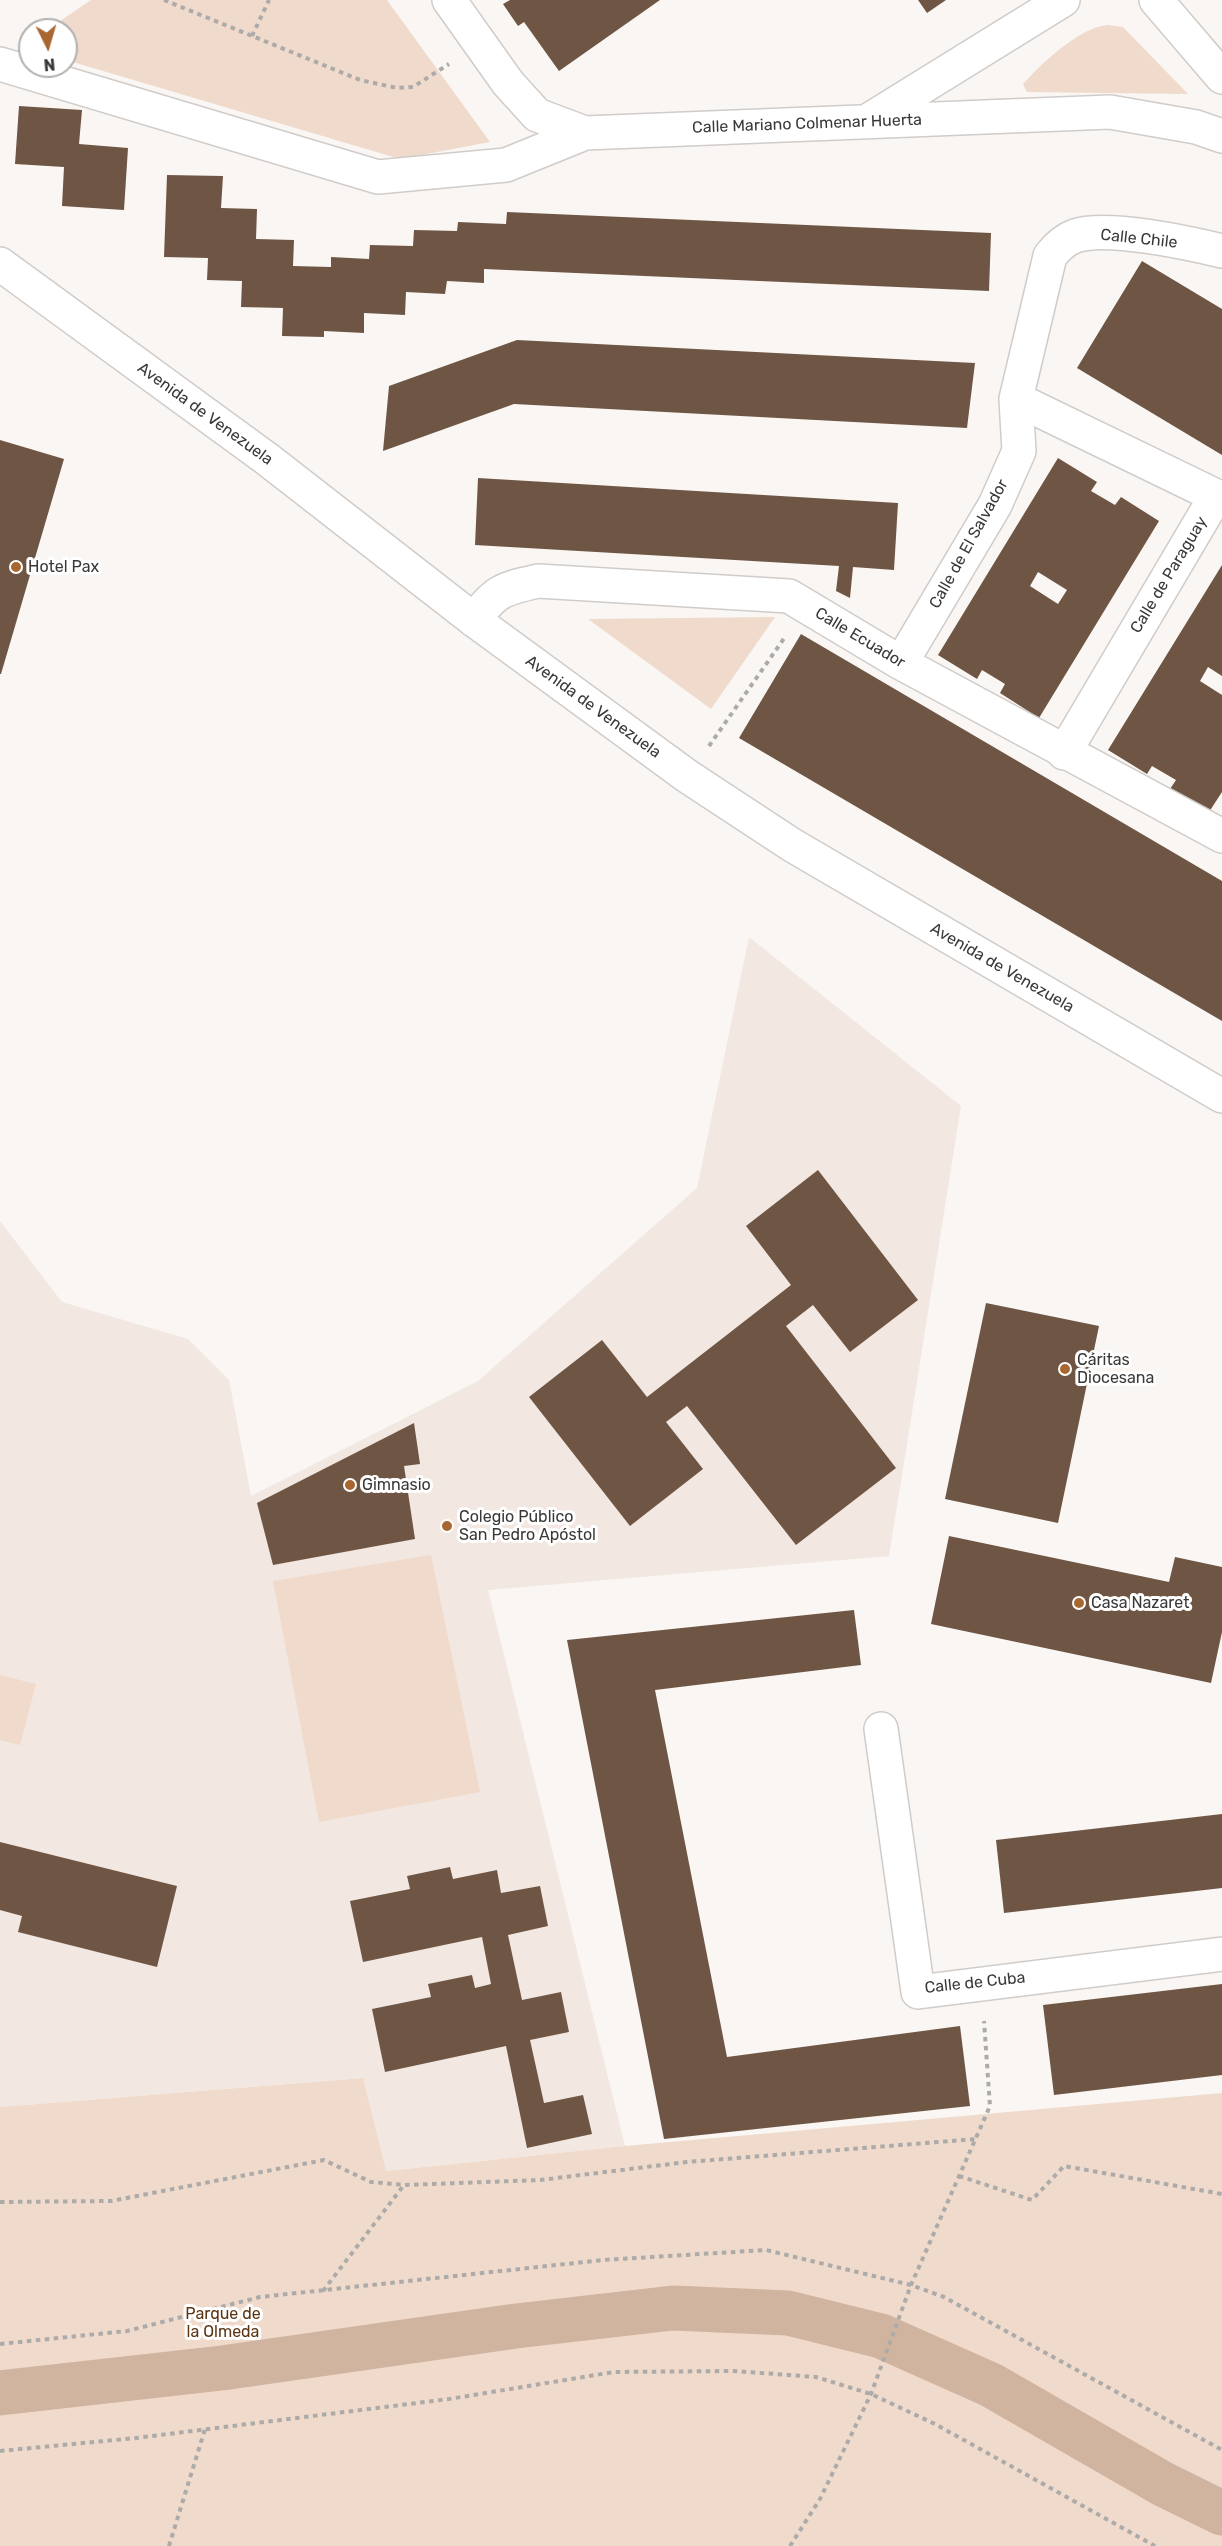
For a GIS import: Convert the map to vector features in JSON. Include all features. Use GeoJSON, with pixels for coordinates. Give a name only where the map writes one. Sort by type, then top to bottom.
{"type":"FeatureCollection","features":[{"type":"Feature","properties":{"kind":"street","name":"Calle Mariano Colmenar Huerta"},"geometry":{"type":"LineString","coordinates":[[449,0],[508,83],[537,115],[585,133],[1110,112],[1196,127],[1222,136]]}},
{"type":"Feature","properties":{"kind":"street"},"geometry":{"type":"LineString","coordinates":[[868,121],[1064,0]]}},
{"type":"Feature","properties":{"kind":"street"},"geometry":{"type":"LineString","coordinates":[[1156,0],[1222,76]]}},
{"type":"Feature","properties":{"kind":"street"},"geometry":{"type":"LineString","coordinates":[[0,64],[378,177],[506,165],[585,133]]}},
{"type":"Feature","properties":{"kind":"street","name":"Calle Chile"},"geometry":{"type":"LineString","coordinates":[[1043,279],[1050,255],[1061,243],[1077,236],[1102,234],[1148,238],[1222,251]]}},
{"type":"Feature","properties":{"kind":"street","name":"Avenida de Venezuela"},"geometry":{"type":"LineString","coordinates":[[0,264],[267,459],[474,620],[687,776],[792,845],[1222,1096]]}},
{"type":"Feature","properties":{"kind":"street","name":"Calle de El Salvador"},"geometry":{"type":"LineString","coordinates":[[901,663],[995,505],[1019,451],[1016,399],[1043,279]]}},
{"type":"Feature","properties":{"kind":"street","name":"Calle de Paraguay"},"geometry":{"type":"LineString","coordinates":[[1016,399],[1219,498],[1064,753]]}},
{"type":"Feature","properties":{"kind":"street","name":"Calle Ecuador"},"geometry":{"type":"LineString","coordinates":[[474,620],[488,601],[504,589],[538,581],[789,596],[901,663],[1064,753],[1222,836]]}},
{"type":"Feature","properties":{"kind":"street","name":"Calle de Cuba"},"geometry":{"type":"LineString","coordinates":[[881,1729],[918,1992],[1222,1953]]}},
{"type":"Feature","properties":{"kind":"path"},"geometry":{"type":"LineString","coordinates":[[164,0],[360,80],[398,88],[412,87],[479,43]]}},
{"type":"Feature","properties":{"kind":"path"},"geometry":{"type":"LineString","coordinates":[[252,36],[269,0]]}},
{"type":"Feature","properties":{"kind":"path"},"geometry":{"type":"LineString","coordinates":[[687,776],[807,607]]}},
{"type":"Feature","properties":{"kind":"path"},"geometry":{"type":"LineString","coordinates":[[790,2546],[820,2499],[871,2394],[911,2285],[990,2106],[981,1983]]}},
{"type":"Feature","properties":{"kind":"path"},"geometry":{"type":"LineString","coordinates":[[0,2202],[111,2201],[324,2160],[371,2182],[405,2184],[540,2180],[687,2162],[976,2139]]}},
{"type":"Feature","properties":{"kind":"path"},"geometry":{"type":"LineString","coordinates":[[960,2176],[1032,2200],[1064,2166],[1222,2194]]}},
{"type":"Feature","properties":{"kind":"path"},"geometry":{"type":"LineString","coordinates":[[323,2292],[405,2184]]}},
{"type":"Feature","properties":{"kind":"path"},"geometry":{"type":"LineString","coordinates":[[0,2344],[127,2331],[261,2297],[603,2260],[766,2250],[911,2285],[944,2297],[1222,2450]]}},
{"type":"Feature","properties":{"kind":"path"},"geometry":{"type":"LineString","coordinates":[[0,2451],[448,2399],[614,2372],[734,2371],[816,2377],[871,2394],[935,2424],[1155,2546]]}},
{"type":"Feature","properties":{"kind":"path"},"geometry":{"type":"LineString","coordinates":[[169,2546],[205,2429]]}},
{"type":"Feature","properties":{"kind":"shaded area","name":"Colegio Público San Pedro Apóstol"},"geometry":{"type":"Polygon","coordinates":[[[749,937],[961,1106],[889,1556],[488,1590],[625,2146],[385,2171],[362,2078],[0,2107],[0,1221],[62,1302],[188,1339],[229,1380],[251,1496],[478,1381],[697,1188],[749,937]]]}},
{"type":"Feature","properties":{"kind":"green space"},"geometry":{"type":"Polygon","coordinates":[[[91,0],[387,0],[490,142],[400,159],[78,64],[78,18],[65,18],[91,0]]]}},
{"type":"Feature","properties":{"kind":"green space"},"geometry":{"type":"Polygon","coordinates":[[[1107,25],[1123,27],[1188,94],[1027,92],[1023,84],[1040,66],[1073,39],[1107,25]]]}},
{"type":"Feature","properties":{"kind":"green space"},"geometry":{"type":"Polygon","coordinates":[[[775,617],[711,709],[588,619],[775,617]]]}},
{"type":"Feature","properties":{"kind":"green space"},"geometry":{"type":"Polygon","coordinates":[[[431,1555],[480,1792],[319,1822],[273,1581],[431,1555]]]}},
{"type":"Feature","properties":{"kind":"green space"},"geometry":{"type":"Polygon","coordinates":[[[0,1675],[36,1684],[20,1745],[0,1740],[0,1675]]]}},
{"type":"Feature","properties":{"kind":"green space","name":"Parque de la Olmeda"},"geometry":{"type":"Polygon","coordinates":[[[363,2078],[386,2171],[625,2146],[1222,2093],[1222,2546],[0,2546],[0,2107],[363,2078]]]}},
{"type":"Feature","properties":{"kind":"building"},"geometry":{"type":"Polygon","coordinates":[[[510,0],[660,0],[559,71],[524,22],[518,26],[503,4],[510,0]]]}},
{"type":"Feature","properties":{"kind":"building"},"geometry":{"type":"Polygon","coordinates":[[[918,0],[946,0],[927,13],[918,0]]]}},
{"type":"Feature","properties":{"kind":"building"},"geometry":{"type":"Polygon","coordinates":[[[19,106],[82,110],[79,144],[128,148],[124,210],[62,206],[64,167],[15,164],[19,106]]]}},
{"type":"Feature","properties":{"kind":"building"},"geometry":{"type":"Polygon","coordinates":[[[167,175],[223,176],[221,208],[257,209],[256,239],[294,240],[293,266],[331,267],[331,257],[369,259],[370,245],[413,246],[414,230],[457,231],[458,222],[506,224],[507,212],[991,233],[989,291],[484,269],[484,283],[447,281],[445,294],[406,292],[405,315],[364,313],[364,333],[324,331],[324,337],[282,336],[283,308],[241,307],[242,281],[207,280],[208,258],[164,257],[167,175]]]}},
{"type":"Feature","properties":{"kind":"building"},"geometry":{"type":"Polygon","coordinates":[[[1142,261],[1222,309],[1222,455],[1077,368],[1142,261]]]}},
{"type":"Feature","properties":{"kind":"building"},"geometry":{"type":"Polygon","coordinates":[[[517,340],[975,363],[967,428],[514,404],[383,451],[389,386],[517,340]]]}},
{"type":"Feature","properties":{"kind":"building","name":"Hotel Pax"},"geometry":{"type":"Polygon","coordinates":[[[0,440],[64,459],[1,674],[0,674],[0,440]]]}},
{"type":"Feature","properties":{"kind":"building"},"geometry":{"type":"Polygon","coordinates":[[[1058,458],[1097,482],[1091,491],[1115,505],[1121,497],[1159,521],[1039,718],[1000,693],[1005,684],[982,670],[977,679],[938,655],[1058,458]],[[1038,572],[1030,586],[1058,604],[1067,590],[1038,572]]]}},
{"type":"Feature","properties":{"kind":"building"},"geometry":{"type":"Polygon","coordinates":[[[478,478],[898,503],[894,570],[853,567],[850,598],[836,591],[839,566],[475,545],[478,478]]]}},
{"type":"Feature","properties":{"kind":"building"},"geometry":{"type":"Polygon","coordinates":[[[1222,565],[1222,676],[1208,667],[1200,681],[1222,695],[1222,792],[1209,812],[1170,789],[1176,780],[1152,766],[1147,774],[1108,750],[1222,565]]]}},
{"type":"Feature","properties":{"kind":"building"},"geometry":{"type":"Polygon","coordinates":[[[801,634],[1222,881],[1222,1021],[739,738],[801,634]]]}},
{"type":"Feature","properties":{"kind":"building","name":"Colegio Público San Pedro Apóstol"},"geometry":{"type":"Polygon","coordinates":[[[818,1170],[918,1300],[850,1352],[813,1305],[786,1326],[896,1468],[796,1545],[687,1406],[666,1422],[703,1469],[630,1526],[529,1397],[602,1340],[647,1397],[791,1285],[746,1226],[818,1170]]]}},
{"type":"Feature","properties":{"kind":"building"},"geometry":{"type":"Polygon","coordinates":[[[986,1303],[1099,1326],[1058,1523],[945,1499],[986,1303]]]}},
{"type":"Feature","properties":{"kind":"building","name":"Gimnasio"},"geometry":{"type":"Polygon","coordinates":[[[414,1423],[420,1464],[404,1466],[415,1539],[273,1565],[257,1503],[414,1423]]]}},
{"type":"Feature","properties":{"kind":"building","name":"Casa Nazaret"},"geometry":{"type":"Polygon","coordinates":[[[949,1536],[1169,1582],[1175,1557],[1222,1567],[1222,1632],[1211,1683],[931,1624],[949,1536]]]}},
{"type":"Feature","properties":{"kind":"building"},"geometry":{"type":"Polygon","coordinates":[[[854,1610],[861,1665],[655,1690],[727,2057],[960,2026],[970,2106],[664,2139],[567,1640],[854,1610]]]}},
{"type":"Feature","properties":{"kind":"building"},"geometry":{"type":"Polygon","coordinates":[[[1222,1814],[1222,1888],[1004,1913],[996,1840],[1222,1814]]]}},
{"type":"Feature","properties":{"kind":"building"},"geometry":{"type":"Polygon","coordinates":[[[0,1842],[177,1886],[157,1967],[18,1932],[22,1916],[0,1910],[0,1842]]]}},
{"type":"Feature","properties":{"kind":"building"},"geometry":{"type":"Polygon","coordinates":[[[450,1867],[453,1879],[497,1870],[501,1893],[540,1886],[548,1926],[508,1935],[522,2000],[561,1992],[569,2032],[530,2040],[544,2103],[583,2095],[592,2134],[527,2148],[506,2046],[385,2072],[372,2009],[431,1997],[428,1984],[472,1975],[475,1988],[491,1984],[482,1937],[363,1962],[350,1901],[410,1889],[407,1876],[450,1867]]]}},
{"type":"Feature","properties":{"kind":"building"},"geometry":{"type":"Polygon","coordinates":[[[1222,1984],[1222,2075],[1054,2095],[1043,2005],[1222,1984]]]}},
{"type":"Feature","properties":{"kind":"waterway"},"geometry":{"type":"LineString","coordinates":[[0,2393],[222,2368],[516,2326],[673,2308],[788,2313],[881,2336],[991,2385],[1163,2484],[1222,2513]]}},
{"type":"Feature","properties":{"kind":"place","name":"Hotel Pax"},"geometry":{"type":"Point","coordinates":[16,567]}},
{"type":"Feature","properties":{"kind":"place","name":"Cáritas Diocesana"},"geometry":{"type":"Point","coordinates":[1065,1369]}},
{"type":"Feature","properties":{"kind":"place","name":"Gimnasio"},"geometry":{"type":"Point","coordinates":[350,1485]}},
{"type":"Feature","properties":{"kind":"place","name":"Colegio Público San Pedro Apóstol"},"geometry":{"type":"Point","coordinates":[447,1526]}},
{"type":"Feature","properties":{"kind":"place","name":"Casa Nazaret"},"geometry":{"type":"Point","coordinates":[1079,1603]}}]}
